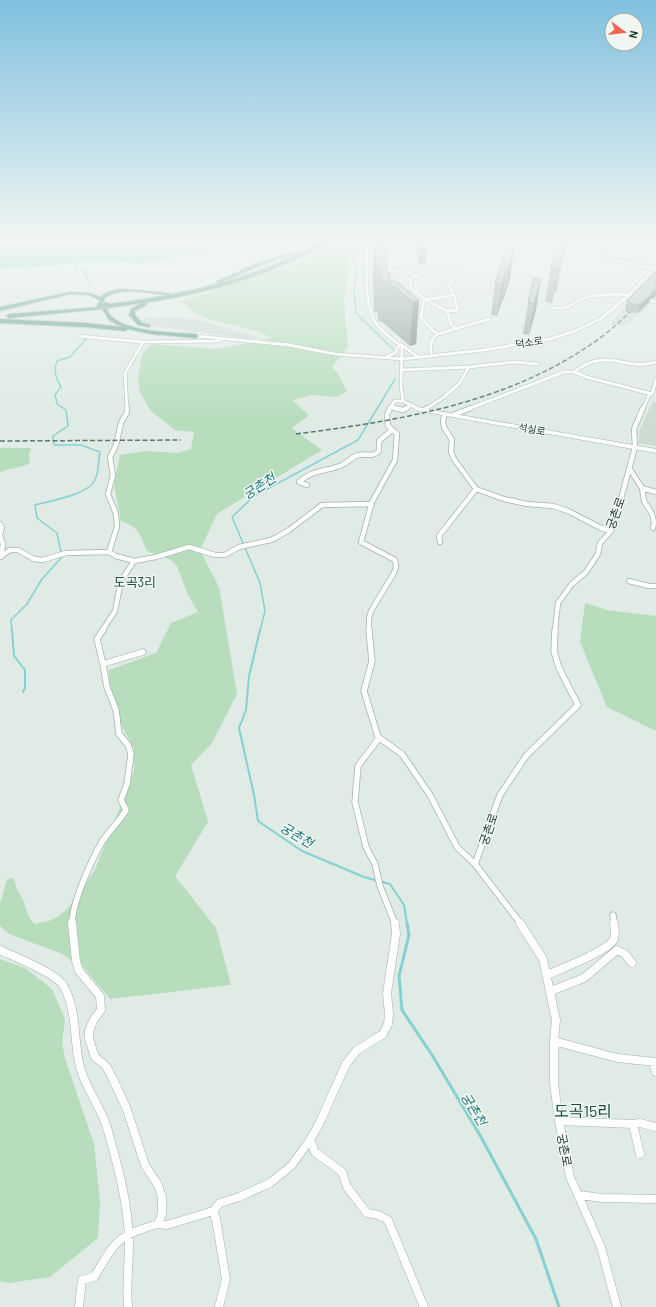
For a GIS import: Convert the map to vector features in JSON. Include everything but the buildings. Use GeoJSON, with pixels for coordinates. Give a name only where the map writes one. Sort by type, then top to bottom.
{"type":"FeatureCollection","features":[{"type":"Feature","properties":{"kind":"main road"},"geometry":{"type":"LineString","coordinates":[[0,309],[39,300]]}},
{"type":"Feature","properties":{"kind":"main road"},"geometry":{"type":"LineString","coordinates":[[101,300],[110,318],[124,325],[150,332]]}},
{"type":"Feature","properties":{"kind":"main road"},"geometry":{"type":"LineString","coordinates":[[0,316],[109,306],[143,300]]}},
{"type":"Feature","properties":{"kind":"main road"},"geometry":{"type":"LineString","coordinates":[[157,300],[137,307],[133,310],[133,319],[140,324],[196,336]]}},
{"type":"Feature","properties":{"kind":"main road"},"geometry":{"type":"LineString","coordinates":[[0,321],[85,325],[196,336]]}},
{"type":"Feature","properties":{"kind":"street"},"geometry":{"type":"LineString","coordinates":[[370,300],[371,313],[376,322],[400,344],[406,347],[413,355],[418,356]]}},
{"type":"Feature","properties":{"kind":"street"},"geometry":{"type":"LineString","coordinates":[[438,334],[428,326],[421,317],[424,300],[447,311],[458,310],[456,300]]}},
{"type":"Feature","properties":{"kind":"street"},"geometry":{"type":"LineString","coordinates":[[552,308],[565,308],[580,300]]}},
{"type":"Feature","properties":{"kind":"street","name":"덕소로"},"geometry":{"type":"LineString","coordinates":[[403,360],[418,356],[484,350],[556,337],[575,331],[602,318],[623,300]]}},
{"type":"Feature","properties":{"kind":"street"},"geometry":{"type":"LineString","coordinates":[[447,311],[451,325],[457,329]]}},
{"type":"Feature","properties":{"kind":"street"},"geometry":{"type":"LineString","coordinates":[[432,355],[432,340],[434,336],[489,319]]}},
{"type":"Feature","properties":{"kind":"street"},"geometry":{"type":"LineString","coordinates":[[77,336],[143,342],[218,342],[222,338]]}},
{"type":"Feature","properties":{"kind":"street"},"geometry":{"type":"LineString","coordinates":[[196,336],[289,345],[334,354],[403,360]]}},
{"type":"Feature","properties":{"kind":"street"},"geometry":{"type":"LineString","coordinates":[[109,552],[117,527],[116,514],[108,494],[113,475],[110,457],[116,445],[120,423],[127,412],[125,373],[143,342]]}},
{"type":"Feature","properties":{"kind":"street"},"geometry":{"type":"LineString","coordinates":[[378,357],[396,354],[399,350],[400,344]]}},
{"type":"Feature","properties":{"kind":"street"},"geometry":{"type":"LineString","coordinates":[[393,403],[403,401],[401,386],[403,360],[402,347],[400,344]]}},
{"type":"Feature","properties":{"kind":"street"},"geometry":{"type":"LineString","coordinates":[[574,372],[583,364],[595,360],[615,360],[646,364],[656,362]]}},
{"type":"Feature","properties":{"kind":"street"},"geometry":{"type":"LineString","coordinates":[[402,370],[489,366],[525,361],[538,364]]}},
{"type":"Feature","properties":{"kind":"street"},"geometry":{"type":"LineString","coordinates":[[393,403],[393,407],[403,410],[421,409],[444,397],[459,384],[469,367]]}},
{"type":"Feature","properties":{"kind":"street"},"geometry":{"type":"LineString","coordinates":[[453,415],[564,372],[574,372],[586,377],[652,394]]}},
{"type":"Feature","properties":{"kind":"street","name":"궁촌로"},"geometry":{"type":"LineString","coordinates":[[617,1307],[601,1247],[570,1177],[559,1121],[554,1083],[554,1041],[556,1020],[543,959],[519,921],[475,864],[500,795],[526,756],[578,705],[559,668],[554,651],[558,604],[571,585],[586,572],[598,554],[600,543],[610,531],[615,521],[635,447],[634,429],[649,395],[652,394],[656,380]]}},
{"type":"Feature","properties":{"kind":"street"},"geometry":{"type":"LineString","coordinates":[[401,386],[387,418],[388,426],[397,434],[396,454],[372,504],[361,542],[395,560],[396,567],[371,611],[369,618],[369,640],[372,661],[364,691],[379,738],[402,754],[430,795],[449,834],[458,847],[475,864]]}},
{"type":"Feature","properties":{"kind":"street","name":"석실로"},"geometry":{"type":"LineString","coordinates":[[403,401],[421,409],[446,414],[656,451]]}},
{"type":"Feature","properties":{"kind":"street"},"geometry":{"type":"LineString","coordinates":[[387,418],[389,414],[409,407],[409,404]]}},
{"type":"Feature","properties":{"kind":"street"},"geometry":{"type":"LineString","coordinates":[[446,414],[443,421],[444,427],[452,440],[451,452],[454,459],[476,489],[504,499],[527,504],[552,506],[610,531]]}},
{"type":"Feature","properties":{"kind":"street"},"geometry":{"type":"LineString","coordinates":[[307,485],[299,482],[316,470],[339,466],[358,455],[370,456],[377,454],[379,451],[379,441],[392,430]]}},
{"type":"Feature","properties":{"kind":"street"},"geometry":{"type":"LineString","coordinates":[[629,468],[642,488],[644,501],[652,514],[654,522],[653,528]]}},
{"type":"Feature","properties":{"kind":"street"},"geometry":{"type":"LineString","coordinates":[[642,488],[656,492]]}},
{"type":"Feature","properties":{"kind":"street"},"geometry":{"type":"LineString","coordinates":[[440,542],[439,536],[476,489]]}},
{"type":"Feature","properties":{"kind":"street"},"geometry":{"type":"LineString","coordinates":[[1,558],[10,550],[18,550],[34,559],[43,560],[66,553],[109,552],[116,556],[134,561],[156,557],[189,547],[220,556],[241,547],[278,537],[322,504],[372,504]]}},
{"type":"Feature","properties":{"kind":"street"},"geometry":{"type":"LineString","coordinates":[[0,524],[2,528],[0,535],[3,544],[1,558]]}},
{"type":"Feature","properties":{"kind":"street"},"geometry":{"type":"LineString","coordinates":[[134,561],[121,581],[115,611],[97,639],[107,687],[116,710],[119,734],[128,745],[131,754],[127,784],[121,800],[126,810],[121,819],[102,842],[90,867],[74,906],[72,929],[76,961],[79,971],[100,996],[101,1010],[93,1021],[89,1031],[95,1057],[106,1066],[113,1079],[127,1110],[145,1165],[158,1185],[162,1197],[162,1214],[158,1224]]}},
{"type":"Feature","properties":{"kind":"street"},"geometry":{"type":"LineString","coordinates":[[629,581],[649,586],[656,586]]}},
{"type":"Feature","properties":{"kind":"street"},"geometry":{"type":"LineString","coordinates":[[103,664],[115,662],[143,652]]}},
{"type":"Feature","properties":{"kind":"street"},"geometry":{"type":"LineString","coordinates":[[80,1307],[82,1280],[94,1277],[109,1250],[117,1241],[129,1233],[158,1224],[167,1225],[213,1211],[220,1203],[239,1197],[270,1183],[291,1166],[310,1140],[330,1102],[346,1064],[356,1051],[383,1034],[388,1024],[389,1014],[387,993],[396,934],[395,922],[380,886],[375,864],[366,847],[355,802],[358,766],[379,738]]}},
{"type":"Feature","properties":{"kind":"street"},"geometry":{"type":"LineString","coordinates":[[547,975],[602,950],[611,944],[614,938],[613,915]]}},
{"type":"Feature","properties":{"kind":"street"},"geometry":{"type":"LineString","coordinates":[[0,950],[37,966],[62,984],[70,1002],[75,1022],[80,1067],[89,1091],[108,1129],[126,1208],[129,1233],[128,1307]]}},
{"type":"Feature","properties":{"kind":"street"},"geometry":{"type":"LineString","coordinates":[[551,991],[584,978],[617,950],[625,954],[632,963]]}},
{"type":"Feature","properties":{"kind":"street"},"geometry":{"type":"LineString","coordinates":[[554,1041],[608,1057],[632,1061],[654,1062],[656,1072]]}},
{"type":"Feature","properties":{"kind":"street"},"geometry":{"type":"LineString","coordinates":[[559,1121],[640,1123],[656,1127]]}},
{"type":"Feature","properties":{"kind":"street"},"geometry":{"type":"LineString","coordinates":[[633,1124],[640,1154]]}},
{"type":"Feature","properties":{"kind":"street"},"geometry":{"type":"LineString","coordinates":[[310,1140],[315,1152],[342,1172],[347,1187],[367,1213],[378,1215],[388,1220],[424,1307]]}},
{"type":"Feature","properties":{"kind":"street"},"geometry":{"type":"LineString","coordinates":[[579,1195],[602,1198],[656,1200]]}},
{"type":"Feature","properties":{"kind":"street"},"geometry":{"type":"LineString","coordinates":[[213,1211],[216,1219],[226,1279],[219,1307]]}},
{"type":"Feature","properties":{"kind":"shaded area"},"geometry":{"type":"Polygon","coordinates":[[[633,300],[654,300],[623,327],[610,324],[633,300]]]}},
{"type":"Feature","properties":{"kind":"shaded area"},"geometry":{"type":"Polygon","coordinates":[[[146,317],[159,319],[164,317],[198,320],[257,337],[256,340],[147,325],[139,322],[146,317]]]}},
{"type":"Feature","properties":{"kind":"shaded area"},"geometry":{"type":"Polygon","coordinates":[[[653,401],[656,403],[656,446],[639,443],[639,431],[653,401]]]}},
{"type":"Feature","properties":{"kind":"green space"},"geometry":{"type":"Polygon","coordinates":[[[345,300],[348,347],[332,367],[336,371],[347,391],[337,397],[312,395],[292,400],[309,415],[292,428],[322,450],[217,514],[200,550],[219,587],[237,694],[212,743],[191,765],[208,822],[175,876],[216,928],[231,985],[110,999],[84,968],[60,953],[9,934],[0,926],[0,904],[7,879],[14,878],[15,884],[28,914],[35,924],[49,921],[59,916],[67,909],[95,870],[134,772],[134,749],[109,702],[109,670],[156,653],[171,623],[198,612],[188,595],[177,566],[171,560],[147,551],[138,532],[132,526],[121,521],[114,485],[120,455],[145,451],[178,453],[191,449],[194,432],[175,430],[151,411],[140,392],[138,379],[142,354],[151,344],[217,349],[272,338],[254,330],[214,321],[194,312],[182,301],[345,300]]]}},
{"type":"Feature","properties":{"kind":"green space"},"geometry":{"type":"Polygon","coordinates":[[[0,448],[31,448],[29,454],[30,463],[0,472],[0,448]]]}},
{"type":"Feature","properties":{"kind":"green space"},"geometry":{"type":"Polygon","coordinates":[[[585,603],[607,610],[656,616],[656,731],[607,707],[580,642],[585,603]]]}},
{"type":"Feature","properties":{"kind":"green space"},"geometry":{"type":"Polygon","coordinates":[[[0,959],[25,968],[52,989],[65,1019],[62,1043],[65,1058],[94,1144],[100,1201],[98,1238],[50,1277],[9,1283],[0,1281],[0,959]]]}},
{"type":"Feature","properties":{"kind":"waterway","name":"궁촌천"},"geometry":{"type":"LineString","coordinates":[[355,300],[356,313],[393,349]]}},
{"type":"Feature","properties":{"kind":"waterway"},"geometry":{"type":"LineString","coordinates":[[12,631],[11,620],[27,604],[42,579],[62,557],[57,533],[37,518],[35,505],[68,497],[85,490],[95,480],[97,474],[100,452],[81,445],[54,445],[53,436],[68,426],[66,410],[57,404],[55,395],[61,387],[55,368],[57,361],[70,357],[86,339]]}},
{"type":"Feature","properties":{"kind":"waterway","name":"궁촌천"},"geometry":{"type":"LineString","coordinates":[[260,631],[265,611],[260,583],[232,517],[254,496],[358,440],[395,379]]}},
{"type":"Feature","properties":{"kind":"waterway"},"geometry":{"type":"LineString","coordinates":[[12,630],[14,656],[25,670],[25,688],[23,692]]}},
{"type":"Feature","properties":{"kind":"waterway","name":"궁촌천"},"geometry":{"type":"LineString","coordinates":[[260,630],[249,676],[246,710],[239,728],[254,795],[258,821],[302,851],[364,877],[390,884],[404,905],[407,924]]}},
{"type":"Feature","properties":{"kind":"waterway","name":"궁촌천"},"geometry":{"type":"LineString","coordinates":[[407,923],[409,935],[399,976],[402,1010],[432,1055],[481,1137],[536,1239],[559,1307]]}},
{"type":"Feature","properties":{"kind":"railway"},"geometry":{"type":"LineString","coordinates":[[296,434],[373,423],[450,406],[488,395],[525,381],[560,364],[599,339],[637,305]]}},
{"type":"Feature","properties":{"kind":"railway"},"geometry":{"type":"LineString","coordinates":[[0,441],[181,440]]}},
{"type":"Feature","properties":{"kind":"district","name":"도곡3리"},"geometry":{"type":"Point","coordinates":[135,582]}},
{"type":"Feature","properties":{"kind":"district","name":"도곡15리"},"geometry":{"type":"Point","coordinates":[583,1110]}}]}
